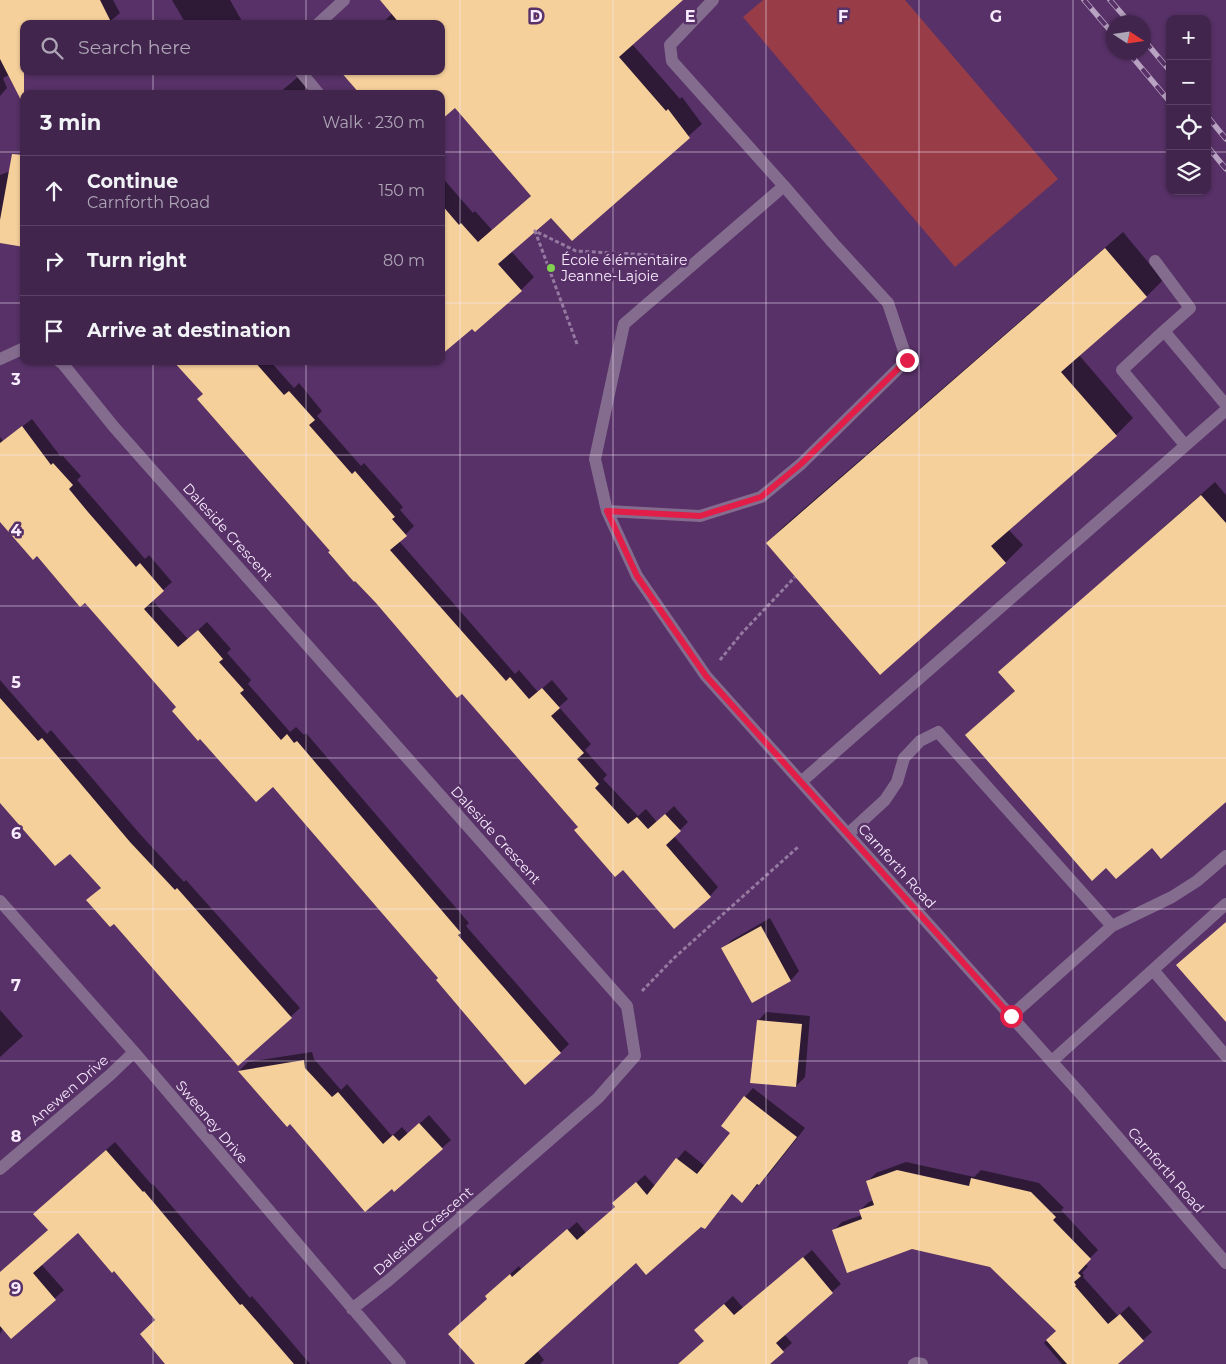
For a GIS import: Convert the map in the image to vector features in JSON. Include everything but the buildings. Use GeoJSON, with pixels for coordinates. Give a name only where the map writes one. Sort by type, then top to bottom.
{"type":"FeatureCollection","features":[{"type":"Feature","properties":{"kind":"street"},"geometry":{"type":"LineString","coordinates":[[322,20],[344,0]]}},
{"type":"Feature","properties":{"kind":"street"},"geometry":{"type":"LineString","coordinates":[[607,511],[700,516],[761,497],[801,464],[907,360],[888,303],[672,61],[670,45],[713,0]]}},
{"type":"Feature","properties":{"kind":"street"},"geometry":{"type":"LineString","coordinates":[[303,75],[316,90]]}},
{"type":"Feature","properties":{"kind":"street","name":"Carnforth Road"},"geometry":{"type":"LineString","coordinates":[[784,186],[624,324],[594,459],[607,511],[637,576],[706,676],[1052,1062],[1226,1263]]}},
{"type":"Feature","properties":{"kind":"street"},"geometry":{"type":"LineString","coordinates":[[1155,261],[1190,308],[1122,370],[1185,445]]}},
{"type":"Feature","properties":{"kind":"street"},"geometry":{"type":"LineString","coordinates":[[1164,331],[1226,405]]}},
{"type":"Feature","properties":{"kind":"street"},"geometry":{"type":"LineString","coordinates":[[0,359],[20,350]]}},
{"type":"Feature","properties":{"kind":"street","name":"Daleside Crescent"},"geometry":{"type":"LineString","coordinates":[[64,365],[114,427],[627,1006],[635,1056],[598,1098],[389,1280],[352,1309]]}},
{"type":"Feature","properties":{"kind":"street"},"geometry":{"type":"LineString","coordinates":[[801,782],[1226,410]]}},
{"type":"Feature","properties":{"kind":"street"},"geometry":{"type":"LineString","coordinates":[[848,834],[885,800],[897,782],[904,758],[920,741],[938,732],[1112,926]]}},
{"type":"Feature","properties":{"kind":"street"},"geometry":{"type":"LineString","coordinates":[[1011,1016],[1112,926],[1172,897],[1197,881],[1226,856]]}},
{"type":"Feature","properties":{"kind":"street","name":"Sweeney Drive"},"geometry":{"type":"LineString","coordinates":[[0,901],[134,1052],[400,1364]]}},
{"type":"Feature","properties":{"kind":"street"},"geometry":{"type":"LineString","coordinates":[[1052,1062],[1226,904]]}},
{"type":"Feature","properties":{"kind":"street"},"geometry":{"type":"LineString","coordinates":[[1153,970],[1226,1056]]}},
{"type":"Feature","properties":{"kind":"street","name":"Anewen Drive"},"geometry":{"type":"LineString","coordinates":[[0,1169],[110,1075],[134,1052]]}},
{"type":"Feature","properties":{"kind":"street"},"geometry":{"type":"LineString","coordinates":[[914,1364],[922,1364]]}},
{"type":"Feature","properties":{"kind":"path"},"geometry":{"type":"LineString","coordinates":[[577,344],[535,232],[576,250],[672,256]]}},
{"type":"Feature","properties":{"kind":"path"},"geometry":{"type":"LineString","coordinates":[[706,676],[742,633],[795,577]]}},
{"type":"Feature","properties":{"kind":"path"},"geometry":{"type":"LineString","coordinates":[[627,1006],[674,958],[798,847]]}},
{"type":"Feature","properties":{"kind":"shaded area"},"geometry":{"type":"Polygon","coordinates":[[[763,0],[905,0],[1058,179],[955,267],[743,17],[763,0]]]}},
{"type":"Feature","properties":{"kind":"railway"},"geometry":{"type":"LineString","coordinates":[[1084,0],[1106,26]]}},
{"type":"Feature","properties":{"kind":"railway"},"geometry":{"type":"LineString","coordinates":[[1110,0],[1123,15]]}},
{"type":"Feature","properties":{"kind":"railway"},"geometry":{"type":"LineString","coordinates":[[1151,48],[1166,66]]}},
{"type":"Feature","properties":{"kind":"railway"},"geometry":{"type":"LineString","coordinates":[[1135,60],[1166,97]]}},
{"type":"Feature","properties":{"kind":"railway"},"geometry":{"type":"LineString","coordinates":[[1211,121],[1226,139]]}},
{"type":"Feature","properties":{"kind":"railway"},"geometry":{"type":"LineString","coordinates":[[1210,150],[1226,169]]}},
{"type":"Feature","properties":{"kind":"place","name":"École élémentaire Jeanne-Lajoie"},"geometry":{"type":"Point","coordinates":[551,268]}},
{"type":"Feature","properties":{"kind":"route"},"geometry":{"type":"LineString","coordinates":[[907,360],[801,464],[761,497],[700,516],[607,511],[637,576],[706,676],[1011,1016]]}}]}
